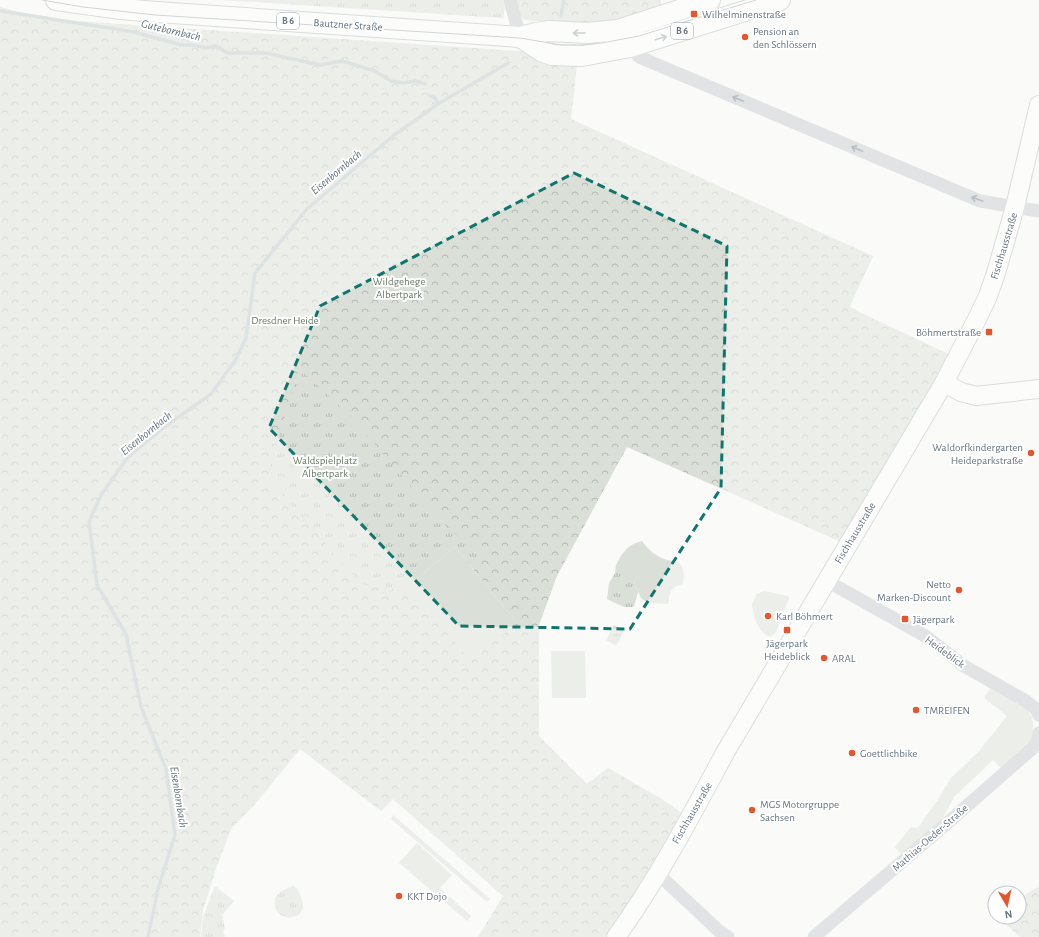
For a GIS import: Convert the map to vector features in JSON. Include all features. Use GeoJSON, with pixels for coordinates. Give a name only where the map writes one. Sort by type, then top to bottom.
{"type":"FeatureCollection","features":[{"type":"Feature","properties":{"kind":"main road","name":"Bautzner Straße"},"geometry":{"type":"LineString","coordinates":[[56,0],[121,9],[157,12],[520,37],[549,31],[586,33],[618,30],[710,0]]}},
{"type":"Feature","properties":{"kind":"main road","name":"Bautzner Straße"},"geometry":{"type":"LineString","coordinates":[[520,37],[541,51],[552,55],[582,56],[630,47],[780,0]]}},
{"type":"Feature","properties":{"kind":"main road","name":"Fischhausstraße"},"geometry":{"type":"LineString","coordinates":[[616,937],[632,915],[699,801],[726,751],[961,352],[988,296],[1015,207],[1039,105]]}},
{"type":"Feature","properties":{"kind":"main road"},"geometry":{"type":"LineString","coordinates":[[944,383],[962,392],[976,396],[1039,389]]}},
{"type":"Feature","properties":{"kind":"street"},"geometry":{"type":"LineString","coordinates":[[510,0],[520,37]]}},
{"type":"Feature","properties":{"kind":"street"},"geometry":{"type":"LineString","coordinates":[[618,30],[639,57],[980,201],[1039,211]]}},
{"type":"Feature","properties":{"kind":"street","name":"Heideblick"},"geometry":{"type":"LineString","coordinates":[[826,581],[927,637],[964,666],[1026,701],[1036,709],[1039,715]]}},
{"type":"Feature","properties":{"kind":"street","name":"Mathias-Oeder-Straße"},"geometry":{"type":"LineString","coordinates":[[814,937],[1033,748],[1038,740],[1039,733]]}},
{"type":"Feature","properties":{"kind":"street"},"geometry":{"type":"LineString","coordinates":[[657,872],[719,931],[728,937]]}},
{"type":"Feature","properties":{"kind":"highlighted area"},"geometry":{"type":"Polygon","coordinates":[[[574,173],[727,246],[721,488],[630,629],[459,626],[269,428],[320,306],[574,173]]]}},
{"type":"Feature","properties":{"kind":"green space"},"geometry":{"type":"Polygon","coordinates":[[[222,0],[503,0],[505,9],[503,18],[222,0]]]}},
{"type":"Feature","properties":{"kind":"green space"},"geometry":{"type":"Polygon","coordinates":[[[514,0],[661,0],[661,10],[621,22],[572,24],[524,20],[517,9],[514,0]]]}},
{"type":"Feature","properties":{"kind":"green space","name":"Dresdner Heide"},"geometry":{"type":"Polygon","coordinates":[[[0,7],[45,19],[578,55],[571,119],[873,256],[850,306],[859,312],[951,355],[841,542],[627,447],[557,576],[539,625],[539,736],[587,784],[608,768],[660,798],[682,813],[608,937],[478,937],[503,896],[393,799],[381,811],[300,749],[257,802],[231,829],[203,910],[200,937],[0,937],[0,7]],[[455,547],[408,586],[470,661],[517,623],[455,547]]]}},
{"type":"Feature","properties":{"kind":"green space","name":"Waldspielplatz Albertpark"},"geometry":{"type":"Polygon","coordinates":[[[299,368],[350,416],[452,533],[482,541],[480,554],[471,566],[456,546],[398,590],[361,584],[267,478],[299,368]]]}},
{"type":"Feature","properties":{"kind":"green space"},"geometry":{"type":"Polygon","coordinates":[[[642,541],[656,555],[663,559],[678,562],[682,567],[684,576],[683,584],[676,586],[672,590],[669,596],[669,603],[648,603],[641,598],[634,583],[637,576],[616,565],[629,547],[642,541]]]}},
{"type":"Feature","properties":{"kind":"green space"},"geometry":{"type":"Polygon","coordinates":[[[455,547],[517,623],[470,662],[408,586],[455,547]]]}},
{"type":"Feature","properties":{"kind":"green space"},"geometry":{"type":"Polygon","coordinates":[[[616,565],[628,568],[637,576],[634,583],[638,592],[634,607],[624,607],[607,599],[609,583],[615,573],[616,565]]]}},
{"type":"Feature","properties":{"kind":"green space"},"geometry":{"type":"Polygon","coordinates":[[[764,591],[788,596],[789,598],[776,632],[770,637],[759,627],[755,619],[752,604],[757,594],[764,591]]]}},
{"type":"Feature","properties":{"kind":"green space"},"geometry":{"type":"Polygon","coordinates":[[[614,625],[624,631],[616,646],[606,640],[614,625]]]}},
{"type":"Feature","properties":{"kind":"green space"},"geometry":{"type":"Polygon","coordinates":[[[551,651],[585,651],[586,698],[552,698],[551,651]]]}},
{"type":"Feature","properties":{"kind":"green space"},"geometry":{"type":"Polygon","coordinates":[[[991,687],[1027,709],[1032,717],[1033,725],[1033,735],[1030,743],[1002,769],[993,760],[954,797],[942,820],[902,856],[895,847],[911,827],[918,828],[951,778],[979,751],[1007,716],[984,698],[991,687]]]}},
{"type":"Feature","properties":{"kind":"green space"},"geometry":{"type":"Polygon","coordinates":[[[393,815],[490,899],[487,902],[391,819],[393,815]]]}},
{"type":"Feature","properties":{"kind":"green space"},"geometry":{"type":"Polygon","coordinates":[[[417,843],[452,875],[440,888],[471,916],[467,921],[399,863],[417,843]]]}},
{"type":"Feature","properties":{"kind":"green space"},"geometry":{"type":"Polygon","coordinates":[[[215,886],[234,901],[222,915],[225,928],[223,931],[225,937],[201,937],[203,917],[215,886]]]}},
{"type":"Feature","properties":{"kind":"green space"},"geometry":{"type":"Polygon","coordinates":[[[293,886],[297,888],[302,899],[303,906],[301,912],[293,917],[282,916],[275,906],[275,898],[281,891],[293,886]]]}},
{"type":"Feature","properties":{"kind":"green space"},"geometry":{"type":"Polygon","coordinates":[[[1039,886],[1039,937],[1020,937],[1007,925],[1027,925],[1027,894],[1039,886]]]}},
{"type":"Feature","properties":{"kind":"waterway","name":"Eisenbornbach"},"geometry":{"type":"LineString","coordinates":[[561,16],[564,0]]}},
{"type":"Feature","properties":{"kind":"waterway","name":"Gutebornbach"},"geometry":{"type":"LineString","coordinates":[[1,11],[134,32],[181,45],[193,45],[206,48],[216,46],[228,53],[266,53],[320,65],[342,61],[375,71],[391,81],[402,83],[416,81],[425,84]]}},
{"type":"Feature","properties":{"kind":"waterway","name":"Eisenbornbach"},"geometry":{"type":"LineString","coordinates":[[148,937],[158,889],[175,835],[166,769],[141,707],[126,634],[97,585],[89,522],[101,495],[128,457],[163,428],[211,394],[235,361],[246,338],[255,273],[307,209],[393,136],[438,104],[508,63]]}},
{"type":"Feature","properties":{"kind":"waterway","name":"Gutebornbach"},"geometry":{"type":"LineString","coordinates":[[430,96],[435,98],[438,104]]}},
{"type":"Feature","properties":{"kind":"tram line"},"geometry":{"type":"LineString","coordinates":[[42,0],[83,7],[155,15],[520,38],[561,45],[602,43],[639,36],[756,0]]}},
{"type":"Feature","properties":{"kind":"place","name":"Wilhelminenstraße"},"geometry":{"type":"Point","coordinates":[694,14]}},
{"type":"Feature","properties":{"kind":"place","name":"Pension an den Schlössern"},"geometry":{"type":"Point","coordinates":[745,37]}},
{"type":"Feature","properties":{"kind":"place","name":"Böhmertstraße"},"geometry":{"type":"Point","coordinates":[989,332]}},
{"type":"Feature","properties":{"kind":"place","name":"Waldorfkindergarten Heideparkstraße"},"geometry":{"type":"Point","coordinates":[1031,453]}},
{"type":"Feature","properties":{"kind":"place","name":"Netto Marken-Discount"},"geometry":{"type":"Point","coordinates":[959,590]}},
{"type":"Feature","properties":{"kind":"place","name":"Karl Böhmert"},"geometry":{"type":"Point","coordinates":[768,616]}},
{"type":"Feature","properties":{"kind":"place","name":"Jägerpark"},"geometry":{"type":"Point","coordinates":[905,619]}},
{"type":"Feature","properties":{"kind":"place","name":"Jägerpark Heideblick"},"geometry":{"type":"Point","coordinates":[787,630]}},
{"type":"Feature","properties":{"kind":"place","name":"ARAL"},"geometry":{"type":"Point","coordinates":[824,658]}},
{"type":"Feature","properties":{"kind":"place","name":"TMREIFEN"},"geometry":{"type":"Point","coordinates":[916,710]}},
{"type":"Feature","properties":{"kind":"place","name":"Goettlichbike"},"geometry":{"type":"Point","coordinates":[852,753]}},
{"type":"Feature","properties":{"kind":"place","name":"MGS Motorgruppe Sachsen"},"geometry":{"type":"Point","coordinates":[752,810]}},
{"type":"Feature","properties":{"kind":"place","name":"KKT Dojo"},"geometry":{"type":"Point","coordinates":[399,896]}},
{"type":"Feature","properties":{"kind":"park label","name":"Wildgehege Albertpark"},"geometry":{"type":"Point","coordinates":[399,287]}}]}
